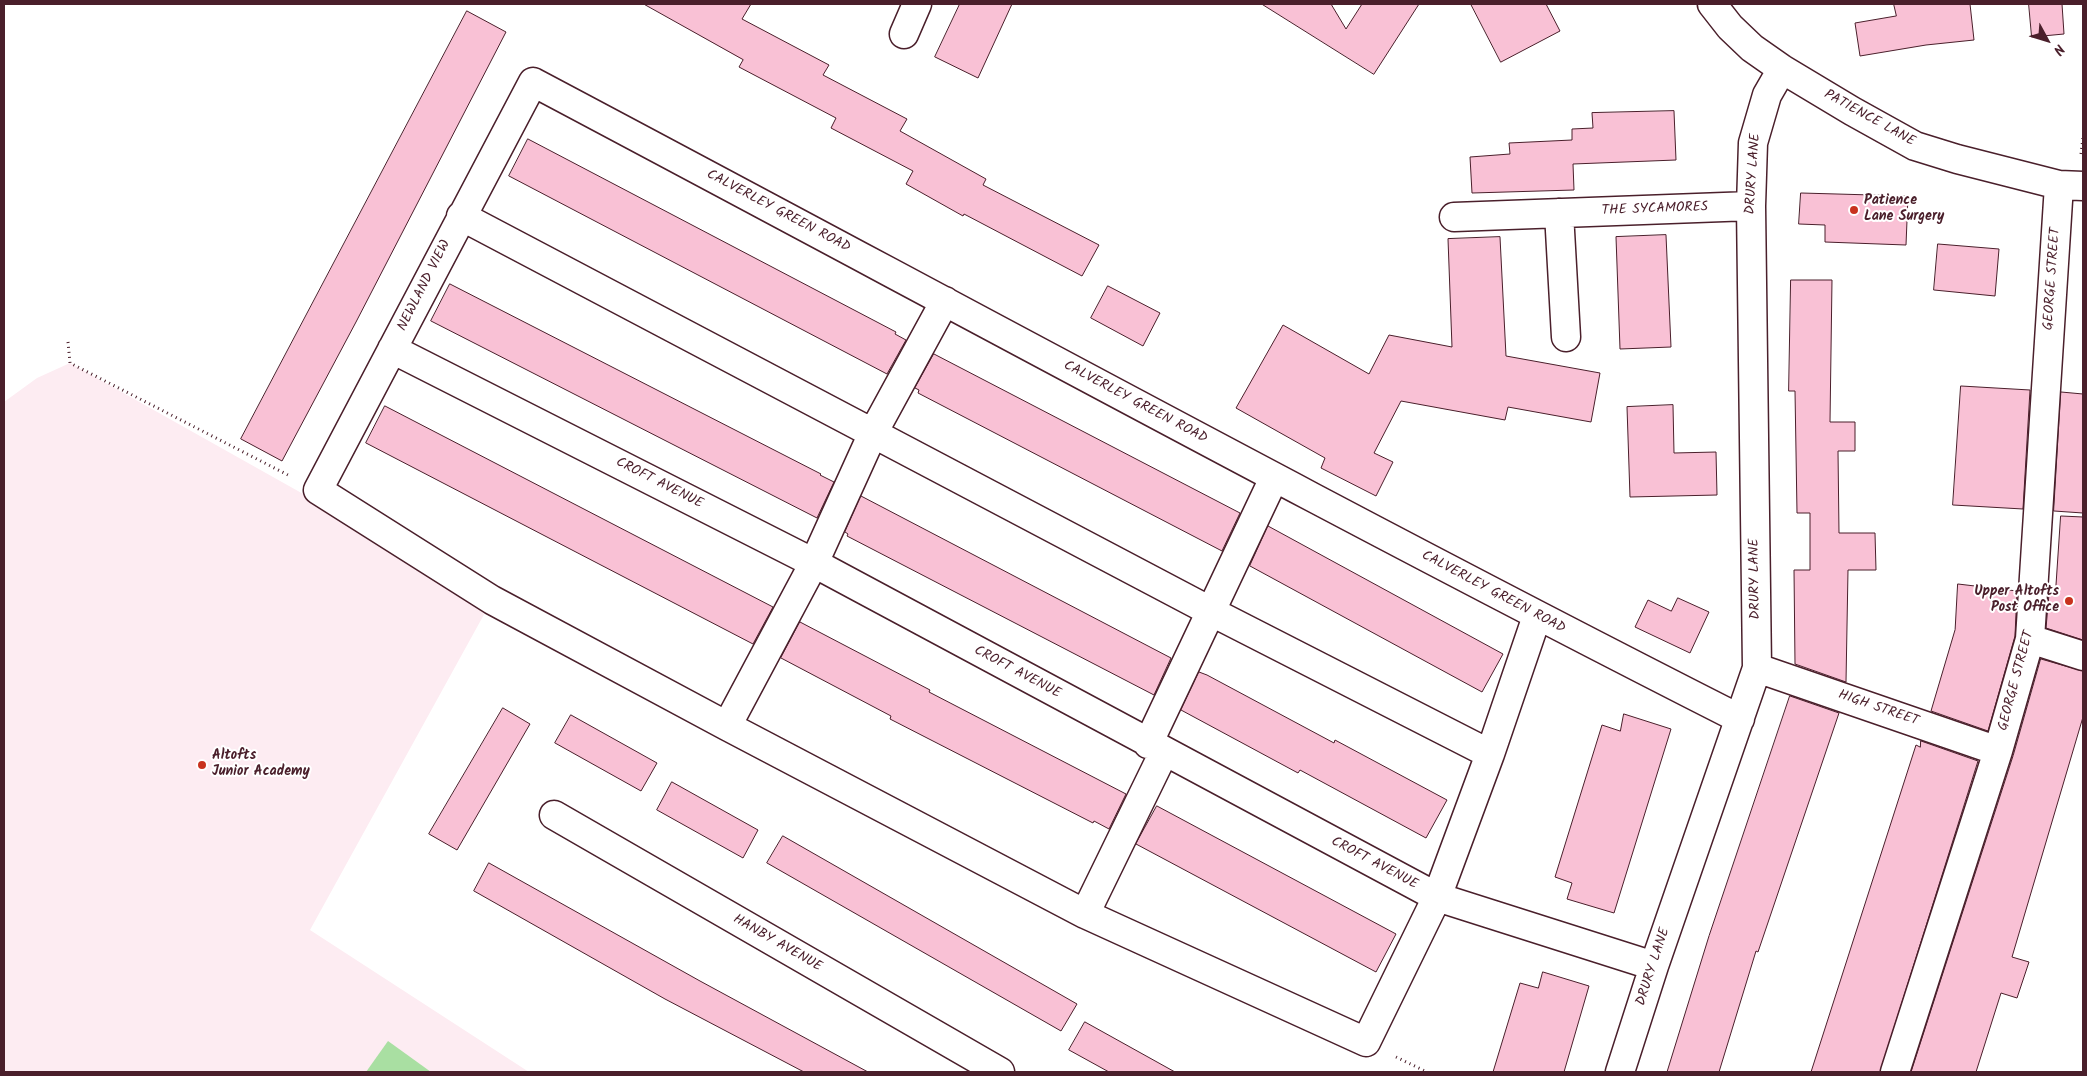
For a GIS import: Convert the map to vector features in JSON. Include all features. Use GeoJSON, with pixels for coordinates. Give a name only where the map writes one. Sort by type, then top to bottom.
{"type":"FeatureCollection","features":[{"type":"Feature","properties":{"kind":"street"},"geometry":{"type":"LineString","coordinates":[[904,34],[917,4]]}},
{"type":"Feature","properties":{"kind":"street","name":"PATIENCE LANE"},"geometry":{"type":"LineString","coordinates":[[1712,4],[1730,27],[1752,48],[1782,69],[1915,146],[1957,159],[2071,185]]}},
{"type":"Feature","properties":{"kind":"street","name":"DRURY LANE"},"geometry":{"type":"LineString","coordinates":[[1620,1072],[1654,966],[1757,668],[1751,206],[1753,143],[1767,95],[1782,69]]}},
{"type":"Feature","properties":{"kind":"street","name":"NEWLAND VIEW"},"geometry":{"type":"LineString","coordinates":[[318,490],[533,82]]}},
{"type":"Feature","properties":{"kind":"street","name":"CALVERLEY GREEN ROAD"},"geometry":{"type":"LineString","coordinates":[[533,82],[1274,478],[1537,616],[1740,719]]}},
{"type":"Feature","properties":{"kind":"street","name":"GEORGE STREET"},"geometry":{"type":"LineString","coordinates":[[1895,1072],[1998,751],[2030,639],[2071,185]]}},
{"type":"Feature","properties":{"kind":"street","name":"THE SYCAMORES"},"geometry":{"type":"LineString","coordinates":[[1454,217],[1751,206]]}},
{"type":"Feature","properties":{"kind":"street"},"geometry":{"type":"LineString","coordinates":[[1559,213],[1566,337]]}},
{"type":"Feature","properties":{"kind":"street"},"geometry":{"type":"LineString","coordinates":[[461,216],[1212,612],[1490,754]]}},
{"type":"Feature","properties":{"kind":"street"},"geometry":{"type":"LineString","coordinates":[[727,726],[814,563],[873,433],[945,301]]}},
{"type":"Feature","properties":{"kind":"street","name":"CROFT AVENUE"},"geometry":{"type":"LineString","coordinates":[[392,349],[814,563],[1437,897],[1654,966]]}},
{"type":"Feature","properties":{"kind":"street"},"geometry":{"type":"LineString","coordinates":[[1085,914],[1212,612],[1274,478]]}},
{"type":"Feature","properties":{"kind":"street"},"geometry":{"type":"LineString","coordinates":[[318,490],[492,600],[727,726],[1085,914],[1366,1042],[1437,897],[1490,754],[1537,616]]}},
{"type":"Feature","properties":{"kind":"street"},"geometry":{"type":"LineString","coordinates":[[2030,639],[2083,656]]}},
{"type":"Feature","properties":{"kind":"street","name":"HIGH STREET"},"geometry":{"type":"LineString","coordinates":[[1757,668],[1998,751]]}},
{"type":"Feature","properties":{"kind":"street","name":"HANBY AVENUE"},"geometry":{"type":"LineString","coordinates":[[554,815],[1000,1072]]}},
{"type":"Feature","properties":{"kind":"path"},"geometry":{"type":"LineString","coordinates":[[68,342],[70,364],[318,490]]}},
{"type":"Feature","properties":{"kind":"shaded area","name":"Altofts Junior Academy"},"geometry":{"type":"Polygon","coordinates":[[[70,363],[492,600],[310,930],[529,1072],[4,1072],[4,402],[37,378],[70,363]]]}},
{"type":"Feature","properties":{"kind":"green space"},"geometry":{"type":"Polygon","coordinates":[[[388,1041],[431,1072],[366,1072],[388,1041]]]}},
{"type":"Feature","properties":{"kind":"building"},"geometry":{"type":"Polygon","coordinates":[[[644,4],[751,4],[742,19],[829,65],[823,75],[907,119],[900,131],[986,179],[983,185],[1099,245],[1082,276],[964,214],[963,216],[906,184],[913,171],[831,128],[836,118],[739,67],[743,60],[644,4]]]}},
{"type":"Feature","properties":{"kind":"building"},"geometry":{"type":"Polygon","coordinates":[[[960,4],[1012,4],[978,78],[935,57],[960,4]]]}},
{"type":"Feature","properties":{"kind":"building"},"geometry":{"type":"Polygon","coordinates":[[[1262,4],[1331,4],[1346,29],[1362,4],[1419,4],[1374,74],[1262,4]]]}},
{"type":"Feature","properties":{"kind":"building"},"geometry":{"type":"Polygon","coordinates":[[[1471,4],[1546,4],[1560,31],[1501,62],[1471,4]]]}},
{"type":"Feature","properties":{"kind":"building"},"geometry":{"type":"Polygon","coordinates":[[[1894,4],[1970,4],[1974,40],[1926,45],[1860,56],[1855,23],[1896,16],[1894,4]]]}},
{"type":"Feature","properties":{"kind":"building"},"geometry":{"type":"Polygon","coordinates":[[[2029,4],[2062,4],[2064,34],[2032,37],[2029,4]]]}},
{"type":"Feature","properties":{"kind":"building"},"geometry":{"type":"Polygon","coordinates":[[[467,11],[506,32],[282,461],[241,439],[467,11]]]}},
{"type":"Feature","properties":{"kind":"building"},"geometry":{"type":"Polygon","coordinates":[[[1674,111],[1676,160],[1573,164],[1574,190],[1472,193],[1470,157],[1510,154],[1509,143],[1572,140],[1572,129],[1593,128],[1592,113],[1674,111]]]}},
{"type":"Feature","properties":{"kind":"building"},"geometry":{"type":"Polygon","coordinates":[[[528,139],[896,332],[895,334],[906,340],[887,374],[509,176],[528,139]]]}},
{"type":"Feature","properties":{"kind":"building","name":"Patience Lane Surgery"},"geometry":{"type":"Polygon","coordinates":[[[1801,193],[1908,196],[1906,245],[1825,242],[1825,225],[1799,224],[1801,193]]]}},
{"type":"Feature","properties":{"kind":"building"},"geometry":{"type":"Polygon","coordinates":[[[1666,235],[1671,347],[1620,349],[1616,237],[1666,235]]]}},
{"type":"Feature","properties":{"kind":"building"},"geometry":{"type":"Polygon","coordinates":[[[1500,237],[1506,356],[1600,373],[1591,422],[1508,407],[1505,420],[1401,401],[1374,453],[1393,462],[1376,496],[1321,468],[1325,458],[1236,408],[1283,325],[1369,374],[1389,335],[1452,347],[1448,239],[1500,237]]]}},
{"type":"Feature","properties":{"kind":"building"},"geometry":{"type":"Polygon","coordinates":[[[1938,244],[1999,249],[1995,296],[1934,290],[1938,244]]]}},
{"type":"Feature","properties":{"kind":"building"},"geometry":{"type":"Polygon","coordinates":[[[1791,280],[1832,280],[1830,422],[1855,422],[1855,451],[1838,451],[1839,533],[1875,533],[1876,570],[1848,570],[1846,682],[1795,664],[1794,570],[1810,570],[1810,513],[1797,513],[1795,391],[1789,391],[1791,280]]]}},
{"type":"Feature","properties":{"kind":"building"},"geometry":{"type":"Polygon","coordinates":[[[450,284],[834,482],[817,518],[431,321],[450,284]]]}},
{"type":"Feature","properties":{"kind":"building"},"geometry":{"type":"Polygon","coordinates":[[[1108,286],[1160,313],[1143,346],[1091,318],[1108,286]]]}},
{"type":"Feature","properties":{"kind":"building"},"geometry":{"type":"Polygon","coordinates":[[[934,354],[1240,513],[1222,551],[918,393],[919,390],[915,388],[934,354]]]}},
{"type":"Feature","properties":{"kind":"building"},"geometry":{"type":"Polygon","coordinates":[[[1961,386],[2030,390],[2023,509],[1953,505],[1961,386]]]}},
{"type":"Feature","properties":{"kind":"building"},"geometry":{"type":"Polygon","coordinates":[[[2061,392],[2083,394],[2083,513],[2054,511],[2061,392]]]}},
{"type":"Feature","properties":{"kind":"building"},"geometry":{"type":"Polygon","coordinates":[[[1673,405],[1674,453],[1716,452],[1717,495],[1630,497],[1627,407],[1673,405]]]}},
{"type":"Feature","properties":{"kind":"building"},"geometry":{"type":"Polygon","coordinates":[[[385,406],[773,607],[753,644],[366,443],[385,406]]]}},
{"type":"Feature","properties":{"kind":"building"},"geometry":{"type":"Polygon","coordinates":[[[861,496],[1171,658],[1154,695],[847,536],[848,534],[845,532],[861,496]]]}},
{"type":"Feature","properties":{"kind":"building"},"geometry":{"type":"Polygon","coordinates":[[[2061,516],[2083,517],[2083,640],[2046,628],[2049,594],[2055,594],[2061,516]]]}},
{"type":"Feature","properties":{"kind":"building"},"geometry":{"type":"Polygon","coordinates":[[[1268,526],[1503,654],[1482,692],[1250,566],[1268,526]]]}},
{"type":"Feature","properties":{"kind":"building"},"geometry":{"type":"Polygon","coordinates":[[[1958,584],[2017,591],[2015,636],[1988,731],[1931,711],[1955,630],[1958,584]]]}},
{"type":"Feature","properties":{"kind":"building"},"geometry":{"type":"Polygon","coordinates":[[[1678,598],[1709,612],[1690,653],[1635,627],[1648,600],[1671,611],[1678,598]]]}},
{"type":"Feature","properties":{"kind":"building"},"geometry":{"type":"Polygon","coordinates":[[[800,622],[930,690],[929,692],[1126,794],[1109,829],[1094,821],[1093,823],[890,719],[891,716],[781,658],[800,622]]]}},
{"type":"Feature","properties":{"kind":"building"},"geometry":{"type":"Polygon","coordinates":[[[2041,659],[2083,671],[2083,717],[2012,957],[2029,962],[2017,998],[2001,993],[1976,1072],[1911,1072],[2013,756],[2041,659]]]}},
{"type":"Feature","properties":{"kind":"building"},"geometry":{"type":"Polygon","coordinates":[[[1199,672],[1334,743],[1335,740],[1447,800],[1426,838],[1300,770],[1298,773],[1181,710],[1199,672]]]}},
{"type":"Feature","properties":{"kind":"building"},"geometry":{"type":"Polygon","coordinates":[[[1790,696],[1839,713],[1758,952],[1756,951],[1719,1072],[1667,1072],[1709,936],[1790,696]]]}},
{"type":"Feature","properties":{"kind":"building"},"geometry":{"type":"Polygon","coordinates":[[[503,708],[530,724],[457,850],[429,834],[503,708]]]}},
{"type":"Feature","properties":{"kind":"building"},"geometry":{"type":"Polygon","coordinates":[[[1624,714],[1671,729],[1614,913],[1567,899],[1572,883],[1555,877],[1602,725],[1620,731],[1624,714]]]}},
{"type":"Feature","properties":{"kind":"building"},"geometry":{"type":"Polygon","coordinates":[[[571,715],[657,763],[641,791],[555,743],[571,715]]]}},
{"type":"Feature","properties":{"kind":"building"},"geometry":{"type":"Polygon","coordinates":[[[1921,741],[1978,761],[1880,1072],[1811,1072],[1916,745],[1920,747],[1921,741]]]}},
{"type":"Feature","properties":{"kind":"building"},"geometry":{"type":"Polygon","coordinates":[[[672,782],[758,830],[743,858],[657,810],[672,782]]]}},
{"type":"Feature","properties":{"kind":"building"},"geometry":{"type":"Polygon","coordinates":[[[1157,806],[1396,934],[1376,972],[1136,844],[1157,806]]]}},
{"type":"Feature","properties":{"kind":"building"},"geometry":{"type":"Polygon","coordinates":[[[783,836],[1077,1004],[1061,1031],[767,863],[783,836]]]}},
{"type":"Feature","properties":{"kind":"building"},"geometry":{"type":"Polygon","coordinates":[[[489,863],[868,1072],[804,1072],[665,999],[474,891],[489,863]]]}},
{"type":"Feature","properties":{"kind":"building"},"geometry":{"type":"Polygon","coordinates":[[[1543,972],[1589,986],[1564,1072],[1493,1072],[1520,983],[1538,988],[1543,972]]]}},
{"type":"Feature","properties":{"kind":"building"},"geometry":{"type":"Polygon","coordinates":[[[1085,1022],[1175,1072],[1109,1072],[1069,1050],[1085,1022]]]}},
{"type":"Feature","properties":{"kind":"place","name":"Patience Lane Surgery"},"geometry":{"type":"Point","coordinates":[1854,210]}},
{"type":"Feature","properties":{"kind":"place","name":"Upper Altofts Post Office"},"geometry":{"type":"Point","coordinates":[2069,601]}},
{"type":"Feature","properties":{"kind":"place","name":"Altofts Junior Academy"},"geometry":{"type":"Point","coordinates":[202,765]}}]}
